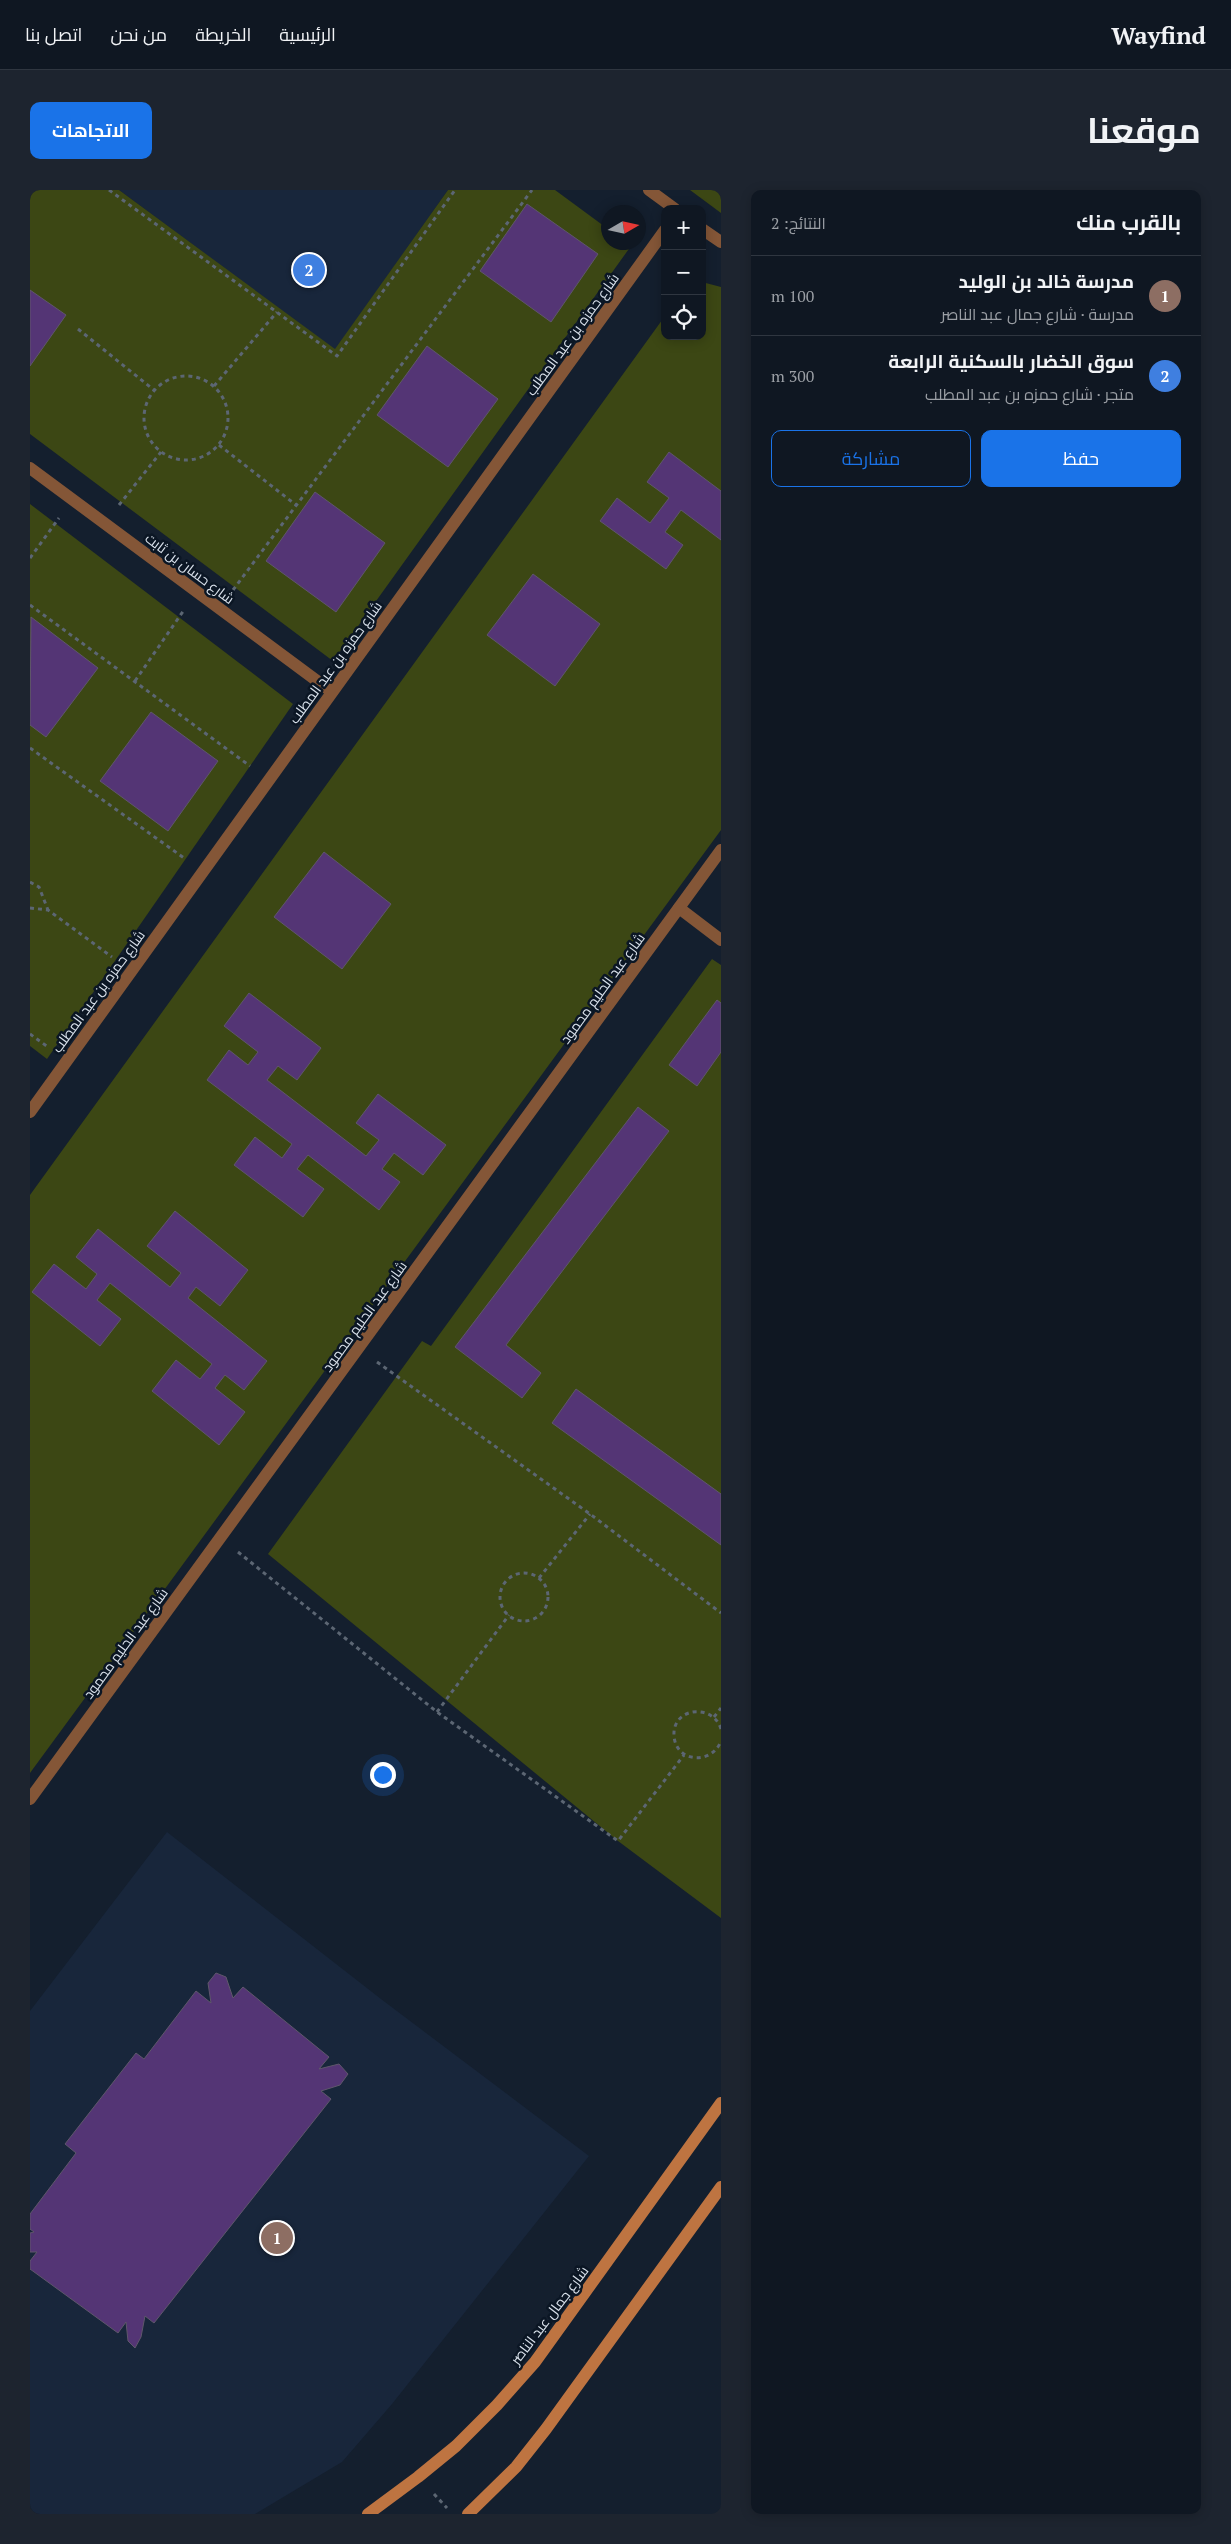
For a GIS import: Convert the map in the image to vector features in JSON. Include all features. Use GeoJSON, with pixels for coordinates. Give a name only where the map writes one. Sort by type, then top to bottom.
{"type":"FeatureCollection","features":[{"type":"Feature","properties":{"kind":"main road","name":"شارع جمال عبد الناصر"},"geometry":{"type":"LineString","coordinates":[[368,2514],[456,2446],[497,2406],[535,2362],[721,2103]]}},
{"type":"Feature","properties":{"kind":"main road"},"geometry":{"type":"LineString","coordinates":[[468,2514],[516,2467],[546,2429],[721,2187]]}},
{"type":"Feature","properties":{"kind":"street"},"geometry":{"type":"LineString","coordinates":[[649,190],[669,205]]}},
{"type":"Feature","properties":{"kind":"street"},"geometry":{"type":"LineString","coordinates":[[706,232],[721,242]]}},
{"type":"Feature","properties":{"kind":"street","name":"شارع حمزه بن عبد المطلب"},"geometry":{"type":"LineString","coordinates":[[30,1112],[661,236]]}},
{"type":"Feature","properties":{"kind":"street","name":"شارع حسان بن ثابت"},"geometry":{"type":"LineString","coordinates":[[30,468],[332,692]]}},
{"type":"Feature","properties":{"kind":"street","name":"شارع عبد الحليم محمود"},"geometry":{"type":"LineString","coordinates":[[30,1799],[721,850]]}},
{"type":"Feature","properties":{"kind":"street"},"geometry":{"type":"LineString","coordinates":[[679,908],[721,940]]}},
{"type":"Feature","properties":{"kind":"path"},"geometry":{"type":"LineString","coordinates":[[109,190],[337,356],[456,190]]}},
{"type":"Feature","properties":{"kind":"path"},"geometry":{"type":"LineString","coordinates":[[220,608],[532,190]]}},
{"type":"Feature","properties":{"kind":"path"},"geometry":{"type":"LineString","coordinates":[[214,386],[277,312]]}},
{"type":"Feature","properties":{"kind":"path"},"geometry":{"type":"LineString","coordinates":[[78,329],[154,390]]}},
{"type":"Feature","properties":{"kind":"path"},"geometry":{"type":"LineString","coordinates":[[176,376],[190,376],[202,379],[214,386],[227,408],[228,421],[225,434],[219,445],[209,454],[198,459],[185,461],[161,452],[151,442],[145,430],[146,402],[154,390],[176,376]]}},
{"type":"Feature","properties":{"kind":"path"},"geometry":{"type":"LineString","coordinates":[[219,445],[296,505]]}},
{"type":"Feature","properties":{"kind":"path"},"geometry":{"type":"LineString","coordinates":[[104,523],[161,452]]}},
{"type":"Feature","properties":{"kind":"path"},"geometry":{"type":"LineString","coordinates":[[30,558],[72,499]]}},
{"type":"Feature","properties":{"kind":"path"},"geometry":{"type":"LineString","coordinates":[[135,682],[198,592]]}},
{"type":"Feature","properties":{"kind":"path"},"geometry":{"type":"LineString","coordinates":[[30,605],[269,780]]}},
{"type":"Feature","properties":{"kind":"path"},"geometry":{"type":"LineString","coordinates":[[30,748],[203,872]]}},
{"type":"Feature","properties":{"kind":"path"},"geometry":{"type":"LineString","coordinates":[[30,882],[40,887],[48,910]]}},
{"type":"Feature","properties":{"kind":"path"},"geometry":{"type":"LineString","coordinates":[[30,908],[48,910],[131,971]]}},
{"type":"Feature","properties":{"kind":"path"},"geometry":{"type":"LineString","coordinates":[[358,1348],[590,1514],[721,1613]]}},
{"type":"Feature","properties":{"kind":"path"},"geometry":{"type":"LineString","coordinates":[[539,1578],[590,1514]]}},
{"type":"Feature","properties":{"kind":"path"},"geometry":{"type":"LineString","coordinates":[[220,1538],[437,1712],[618,1841],[684,1754]]}},
{"type":"Feature","properties":{"kind":"path"},"geometry":{"type":"LineString","coordinates":[[525,1573],[539,1578],[544,1583],[548,1596],[540,1614],[528,1620],[509,1615],[501,1603],[500,1595],[506,1582],[511,1576],[525,1573]]}},
{"type":"Feature","properties":{"kind":"path"},"geometry":{"type":"LineString","coordinates":[[437,1712],[509,1615]]}},
{"type":"Feature","properties":{"kind":"path"},"geometry":{"type":"LineString","coordinates":[[714,1717],[721,1708]]}},
{"type":"Feature","properties":{"kind":"path"},"geometry":{"type":"LineString","coordinates":[[721,1729],[714,1717],[701,1711],[694,1711],[687,1713],[677,1723],[674,1736],[679,1750],[691,1758],[705,1758],[717,1750],[721,1741]]}},
{"type":"Feature","properties":{"kind":"shaded area"},"geometry":{"type":"Polygon","coordinates":[[[119,190],[448,190],[335,350],[119,190]]]}},
{"type":"Feature","properties":{"kind":"shaded area"},"geometry":{"type":"Polygon","coordinates":[[[167,1832],[381,1999],[589,2156],[392,2404],[342,2462],[255,2514],[30,2514],[30,2011],[167,1832]]]}},
{"type":"Feature","properties":{"kind":"green space"},"geometry":{"type":"Polygon","coordinates":[[[30,190],[119,190],[335,349],[448,190],[555,190],[601,224],[601,250],[628,250],[333,661],[30,434],[30,190]]]}},
{"type":"Feature","properties":{"kind":"green space"},"geometry":{"type":"Polygon","coordinates":[[[690,190],[721,190],[721,213],[690,190]]]}},
{"type":"Feature","properties":{"kind":"green space"},"geometry":{"type":"Polygon","coordinates":[[[706,283],[721,287],[721,830],[30,1773],[30,1195],[661,322],[661,340],[706,340],[706,283]]]}},
{"type":"Feature","properties":{"kind":"green space"},"geometry":{"type":"Polygon","coordinates":[[[30,504],[293,704],[47,1059],[30,1046],[30,504]]]}},
{"type":"Feature","properties":{"kind":"green space"},"geometry":{"type":"Polygon","coordinates":[[[712,959],[721,965],[721,1918],[618,1841],[268,1554],[422,1341],[431,1346],[712,959]]]}},
{"type":"Feature","properties":{"kind":"building"},"geometry":{"type":"Polygon","coordinates":[[[527,204],[598,254],[551,322],[480,271],[527,204]]]}},
{"type":"Feature","properties":{"kind":"building"},"geometry":{"type":"Polygon","coordinates":[[[30,290],[66,315],[30,366],[30,290]]]}},
{"type":"Feature","properties":{"kind":"building"},"geometry":{"type":"Polygon","coordinates":[[[427,346],[498,399],[448,467],[377,415],[427,346]]]}},
{"type":"Feature","properties":{"kind":"building"},"geometry":{"type":"Polygon","coordinates":[[[669,452],[721,491],[721,540],[681,510],[665,532],[683,545],[666,569],[600,521],[617,498],[650,523],[669,498],[647,482],[669,452]]]}},
{"type":"Feature","properties":{"kind":"building"},"geometry":{"type":"Polygon","coordinates":[[[315,492],[385,543],[336,612],[266,561],[315,492]]]}},
{"type":"Feature","properties":{"kind":"building"},"geometry":{"type":"Polygon","coordinates":[[[533,574],[600,624],[555,686],[487,635],[533,574]]]}},
{"type":"Feature","properties":{"kind":"building"},"geometry":{"type":"Polygon","coordinates":[[[31,617],[98,668],[46,737],[30,725],[31,617]]]}},
{"type":"Feature","properties":{"kind":"building"},"geometry":{"type":"Polygon","coordinates":[[[151,712],[218,761],[168,831],[100,781],[151,712]]]}},
{"type":"Feature","properties":{"kind":"building"},"geometry":{"type":"Polygon","coordinates":[[[324,852],[391,904],[342,969],[274,917],[324,852]]]}},
{"type":"Feature","properties":{"kind":"building"},"geometry":{"type":"Polygon","coordinates":[[[249,993],[321,1048],[297,1080],[278,1066],[267,1080],[366,1156],[379,1140],[356,1123],[378,1094],[446,1145],[423,1175],[394,1153],[382,1169],[400,1182],[379,1210],[308,1155],[297,1169],[324,1189],[303,1217],[234,1165],[255,1137],[282,1158],[292,1144],[207,1080],[229,1050],[248,1065],[258,1052],[224,1026],[249,993]]]}},
{"type":"Feature","properties":{"kind":"building"},"geometry":{"type":"Polygon","coordinates":[[[717,1000],[721,1003],[721,1052],[697,1086],[669,1065],[717,1000]]]}},
{"type":"Feature","properties":{"kind":"building"},"geometry":{"type":"Polygon","coordinates":[[[638,1107],[669,1131],[506,1345],[541,1373],[522,1398],[455,1347],[638,1107]]]}},
{"type":"Feature","properties":{"kind":"building"},"geometry":{"type":"Polygon","coordinates":[[[175,1211],[248,1270],[220,1306],[196,1287],[188,1298],[267,1361],[244,1390],[225,1375],[215,1388],[245,1412],[219,1445],[152,1391],[176,1360],[200,1379],[212,1364],[110,1283],[97,1300],[121,1319],[100,1346],[32,1292],[54,1264],[86,1289],[97,1274],[76,1257],[98,1229],[170,1287],[181,1273],[147,1246],[175,1211]]]}},
{"type":"Feature","properties":{"kind":"building"},"geometry":{"type":"Polygon","coordinates":[[[576,1389],[721,1494],[721,1545],[552,1423],[576,1389]]]}},
{"type":"Feature","properties":{"kind":"building"},"geometry":{"type":"Polygon","coordinates":[[[216,1973],[226,1977],[233,1998],[243,1987],[329,2057],[319,2069],[339,2064],[348,2074],[340,2085],[321,2091],[331,2099],[154,2323],[145,2316],[141,2337],[135,2348],[128,2341],[126,2322],[118,2333],[30,2269],[30,2261],[37,2252],[30,2252],[30,2233],[34,2232],[30,2229],[30,2214],[76,2153],[65,2144],[136,2053],[144,2059],[196,1991],[211,2003],[208,1983],[216,1973]]]}},
{"type":"Feature","properties":{"kind":"place","name":"سوق الخضار بالسكنية الرابعة"},"geometry":{"type":"Point","coordinates":[309,270]}},
{"type":"Feature","properties":{"kind":"place","name":"مدرسة خالد بن الوليد"},"geometry":{"type":"Point","coordinates":[277,2238]}}]}
